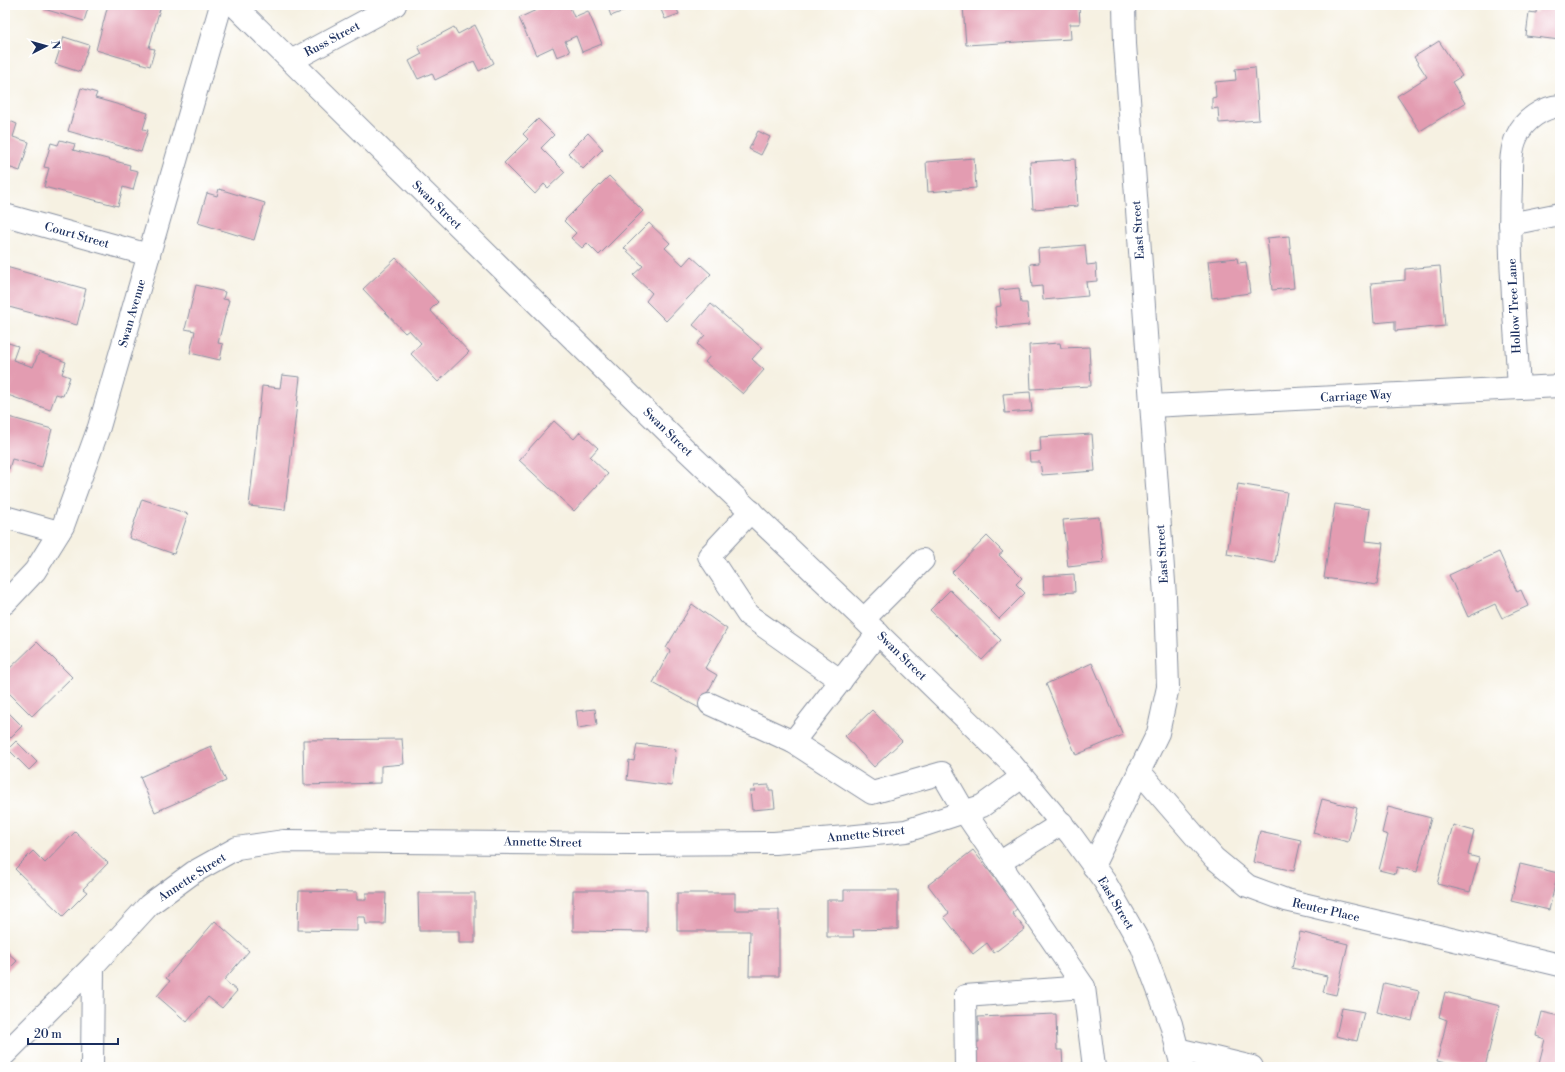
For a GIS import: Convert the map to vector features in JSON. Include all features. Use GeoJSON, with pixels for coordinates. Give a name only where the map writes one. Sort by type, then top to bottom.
{"type":"FeatureCollection","features":[{"type":"Feature","properties":{"kind":"street","name":"Swan Avenue"},"geometry":{"type":"LineString","coordinates":[[5,603],[35,571],[63,526],[99,427],[222,5]]}},
{"type":"Feature","properties":{"kind":"street","name":"Swan Street"},"geometry":{"type":"LineString","coordinates":[[234,5],[751,512],[871,626],[1010,762],[1062,823],[1093,866]]}},
{"type":"Feature","properties":{"kind":"street","name":"Russ Street"},"geometry":{"type":"LineString","coordinates":[[291,62],[395,5]]}},
{"type":"Feature","properties":{"kind":"street","name":"East Street"},"geometry":{"type":"LineString","coordinates":[[1124,5],[1125,44],[1165,596],[1168,687],[1158,733],[1093,866],[1105,882],[1142,947],[1171,1024],[1180,1058]]}},
{"type":"Feature","properties":{"kind":"street","name":"Hollow Tree Lane"},"geometry":{"type":"LineString","coordinates":[[1519,388],[1510,224],[1512,151],[1517,135],[1527,122],[1540,112],[1560,106]]}},
{"type":"Feature","properties":{"kind":"street"},"geometry":{"type":"LineString","coordinates":[[1510,224],[1560,214]]}},
{"type":"Feature","properties":{"kind":"street","name":"Court Street"},"geometry":{"type":"LineString","coordinates":[[5,215],[149,255]]}},
{"type":"Feature","properties":{"kind":"street","name":"Carriage Way"},"geometry":{"type":"LineString","coordinates":[[1151,406],[1560,386]]}},
{"type":"Feature","properties":{"kind":"street"},"geometry":{"type":"LineString","coordinates":[[751,512],[709,556],[748,615],[841,681]]}},
{"type":"Feature","properties":{"kind":"street"},"geometry":{"type":"LineString","coordinates":[[5,517],[59,532]]}},
{"type":"Feature","properties":{"kind":"street"},"geometry":{"type":"LineString","coordinates":[[793,742],[841,681],[871,626],[923,560]]}},
{"type":"Feature","properties":{"kind":"street"},"geometry":{"type":"LineString","coordinates":[[710,704],[793,742],[872,793],[942,773],[964,811],[1084,987],[1094,1067]]}},
{"type":"Feature","properties":{"kind":"street","name":"Reuter Place"},"geometry":{"type":"LineString","coordinates":[[1140,771],[1214,858],[1248,886],[1286,900],[1560,965]]}},
{"type":"Feature","properties":{"kind":"street","name":"Annette Street"},"geometry":{"type":"LineString","coordinates":[[5,1054],[93,966],[149,905],[194,872],[237,848],[284,841],[321,840],[632,844],[774,843],[906,831],[982,806],[1022,777]]}},
{"type":"Feature","properties":{"kind":"street"},"geometry":{"type":"LineString","coordinates":[[999,863],[1062,823]]}},
{"type":"Feature","properties":{"kind":"street"},"geometry":{"type":"LineString","coordinates":[[92,1067],[93,966]]}},
{"type":"Feature","properties":{"kind":"street"},"geometry":{"type":"LineString","coordinates":[[966,1067],[965,996],[1084,987]]}},
{"type":"Feature","properties":{"kind":"street"},"geometry":{"type":"LineString","coordinates":[[1180,1058],[1252,1067]]}},
{"type":"Feature","properties":{"kind":"building"},"geometry":{"type":"Polygon","coordinates":[[[45,5],[89,5],[84,21],[44,9],[45,5]]]}},
{"type":"Feature","properties":{"kind":"building"},"geometry":{"type":"Polygon","coordinates":[[[108,5],[161,5],[149,48],[155,49],[150,66],[96,50],[108,5]]]}},
{"type":"Feature","properties":{"kind":"building"},"geometry":{"type":"Polygon","coordinates":[[[547,5],[569,5],[574,17],[588,11],[602,44],[582,52],[576,36],[565,41],[570,52],[557,57],[553,47],[536,55],[519,18],[547,5]]]}},
{"type":"Feature","properties":{"kind":"building"},"geometry":{"type":"Polygon","coordinates":[[[607,5],[638,5],[611,16],[607,5]]]}},
{"type":"Feature","properties":{"kind":"building"},"geometry":{"type":"Polygon","coordinates":[[[659,5],[675,5],[679,14],[665,19],[659,5]]]}},
{"type":"Feature","properties":{"kind":"building"},"geometry":{"type":"Polygon","coordinates":[[[1079,5],[1080,24],[1070,24],[1071,39],[966,45],[963,6],[1079,5]]]}},
{"type":"Feature","properties":{"kind":"building"},"geometry":{"type":"Polygon","coordinates":[[[1537,5],[1560,5],[1560,40],[1526,36],[1529,12],[1536,13],[1537,5]]]}},
{"type":"Feature","properties":{"kind":"building"},"geometry":{"type":"Polygon","coordinates":[[[475,25],[494,63],[479,71],[474,61],[435,80],[432,73],[418,79],[409,61],[422,54],[418,46],[454,27],[458,34],[475,25]]]}},
{"type":"Feature","properties":{"kind":"building"},"geometry":{"type":"Polygon","coordinates":[[[64,37],[89,45],[80,72],[55,64],[64,37]]]}},
{"type":"Feature","properties":{"kind":"building"},"geometry":{"type":"Polygon","coordinates":[[[1439,41],[1462,76],[1452,82],[1465,103],[1420,131],[1397,96],[1427,77],[1414,57],[1439,41]]]}},
{"type":"Feature","properties":{"kind":"building"},"geometry":{"type":"Polygon","coordinates":[[[1255,67],[1259,120],[1219,123],[1218,108],[1212,109],[1212,98],[1216,97],[1215,82],[1236,80],[1235,69],[1255,67]]]}},
{"type":"Feature","properties":{"kind":"building"},"geometry":{"type":"Polygon","coordinates":[[[81,88],[97,93],[95,98],[148,113],[143,129],[148,130],[141,152],[68,131],[81,88]]]}},
{"type":"Feature","properties":{"kind":"building"},"geometry":{"type":"Polygon","coordinates":[[[5,119],[17,124],[13,137],[29,142],[20,171],[5,166],[5,119]]]}},
{"type":"Feature","properties":{"kind":"building"},"geometry":{"type":"Polygon","coordinates":[[[538,119],[554,135],[541,148],[565,172],[548,188],[544,184],[535,194],[504,163],[528,139],[523,134],[538,119]]]}},
{"type":"Feature","properties":{"kind":"building"},"geometry":{"type":"Polygon","coordinates":[[[758,131],[770,137],[761,155],[749,149],[758,131]]]}},
{"type":"Feature","properties":{"kind":"building"},"geometry":{"type":"Polygon","coordinates":[[[588,133],[603,149],[583,169],[568,153],[588,133]]]}},
{"type":"Feature","properties":{"kind":"building"},"geometry":{"type":"Polygon","coordinates":[[[60,140],[75,144],[73,150],[130,165],[129,169],[138,171],[133,190],[123,187],[118,206],[44,187],[49,168],[44,167],[51,143],[58,145],[60,140]]]}},
{"type":"Feature","properties":{"kind":"building"},"geometry":{"type":"Polygon","coordinates":[[[974,158],[976,188],[928,192],[926,162],[974,158]]]}},
{"type":"Feature","properties":{"kind":"building"},"geometry":{"type":"Polygon","coordinates":[[[1075,159],[1078,206],[1033,209],[1030,162],[1075,159]]]}},
{"type":"Feature","properties":{"kind":"building"},"geometry":{"type":"Polygon","coordinates":[[[609,176],[643,211],[599,255],[587,243],[582,248],[571,238],[576,233],[564,221],[609,176]]]}},
{"type":"Feature","properties":{"kind":"building"},"geometry":{"type":"Polygon","coordinates":[[[219,189],[265,203],[254,240],[198,223],[207,193],[217,196],[219,189]]]}},
{"type":"Feature","properties":{"kind":"building"},"geometry":{"type":"Polygon","coordinates":[[[649,223],[670,243],[665,248],[683,265],[691,256],[711,274],[666,321],[646,301],[652,293],[633,275],[643,266],[624,248],[649,223]]]}},
{"type":"Feature","properties":{"kind":"building"},"geometry":{"type":"Polygon","coordinates":[[[1289,236],[1294,288],[1272,290],[1267,238],[1289,236]]]}},
{"type":"Feature","properties":{"kind":"building"},"geometry":{"type":"Polygon","coordinates":[[[1085,245],[1087,265],[1096,264],[1097,281],[1086,282],[1088,296],[1043,300],[1042,286],[1032,287],[1030,264],[1039,263],[1038,249],[1085,245]]]}},
{"type":"Feature","properties":{"kind":"building"},"geometry":{"type":"Polygon","coordinates":[[[396,258],[438,302],[430,310],[469,352],[438,382],[411,354],[421,343],[409,330],[405,333],[363,289],[396,258]]]}},
{"type":"Feature","properties":{"kind":"building"},"geometry":{"type":"Polygon","coordinates":[[[1237,258],[1238,263],[1246,262],[1250,293],[1212,298],[1208,261],[1237,258]]]}},
{"type":"Feature","properties":{"kind":"building"},"geometry":{"type":"Polygon","coordinates":[[[1440,266],[1445,326],[1395,331],[1395,321],[1374,323],[1371,283],[1405,280],[1405,269],[1440,266]]]}},
{"type":"Feature","properties":{"kind":"building"},"geometry":{"type":"Polygon","coordinates":[[[6,267],[86,289],[77,325],[5,306],[6,267]]]}},
{"type":"Feature","properties":{"kind":"building"},"geometry":{"type":"Polygon","coordinates":[[[196,285],[225,292],[223,299],[229,300],[218,343],[223,344],[220,360],[190,353],[195,331],[185,329],[196,285]]]}},
{"type":"Feature","properties":{"kind":"building"},"geometry":{"type":"Polygon","coordinates":[[[1019,288],[1021,303],[1027,303],[1029,325],[997,328],[995,307],[1001,306],[999,290],[1019,288]]]}},
{"type":"Feature","properties":{"kind":"building"},"geometry":{"type":"Polygon","coordinates":[[[711,304],[762,348],[752,359],[764,370],[743,394],[705,362],[710,356],[697,344],[705,335],[693,325],[711,304]]]}},
{"type":"Feature","properties":{"kind":"building"},"geometry":{"type":"Polygon","coordinates":[[[5,342],[18,346],[13,360],[33,367],[39,352],[66,362],[62,374],[70,377],[63,396],[56,394],[50,410],[5,394],[5,342]]]}},
{"type":"Feature","properties":{"kind":"building"},"geometry":{"type":"Polygon","coordinates":[[[1060,343],[1061,348],[1089,347],[1091,386],[1031,389],[1029,345],[1060,343]]]}},
{"type":"Feature","properties":{"kind":"building"},"geometry":{"type":"Polygon","coordinates":[[[282,375],[300,377],[285,510],[249,506],[262,386],[280,388],[282,375]]]}},
{"type":"Feature","properties":{"kind":"building"},"geometry":{"type":"Polygon","coordinates":[[[1030,392],[1032,411],[1005,413],[1003,394],[1030,392]]]}},
{"type":"Feature","properties":{"kind":"building"},"geometry":{"type":"Polygon","coordinates":[[[5,416],[52,429],[42,467],[12,459],[9,469],[5,468],[5,416]]]}},
{"type":"Feature","properties":{"kind":"building"},"geometry":{"type":"Polygon","coordinates":[[[554,421],[574,439],[580,432],[598,448],[590,457],[608,474],[574,511],[519,460],[554,421]]]}},
{"type":"Feature","properties":{"kind":"building"},"geometry":{"type":"Polygon","coordinates":[[[1092,434],[1095,471],[1042,475],[1040,462],[1030,462],[1029,452],[1041,451],[1040,437],[1092,434]]]}},
{"type":"Feature","properties":{"kind":"building"},"geometry":{"type":"Polygon","coordinates":[[[1238,484],[1287,492],[1275,563],[1227,554],[1238,484]]]}},
{"type":"Feature","properties":{"kind":"building"},"geometry":{"type":"Polygon","coordinates":[[[142,499],[188,514],[174,554],[129,538],[142,499]]]}},
{"type":"Feature","properties":{"kind":"building"},"geometry":{"type":"Polygon","coordinates":[[[1335,504],[1370,509],[1366,541],[1383,543],[1377,585],[1324,578],[1335,504]]]}},
{"type":"Feature","properties":{"kind":"building"},"geometry":{"type":"Polygon","coordinates":[[[1099,517],[1104,563],[1068,567],[1063,520],[1099,517]]]}},
{"type":"Feature","properties":{"kind":"building"},"geometry":{"type":"Polygon","coordinates":[[[987,536],[1003,552],[999,555],[1022,578],[1016,584],[1025,593],[999,619],[952,572],[987,536]]]}},
{"type":"Feature","properties":{"kind":"building"},"geometry":{"type":"Polygon","coordinates":[[[1499,552],[1517,592],[1521,590],[1528,606],[1502,618],[1495,604],[1468,617],[1449,575],[1499,552]]]}},
{"type":"Feature","properties":{"kind":"building"},"geometry":{"type":"Polygon","coordinates":[[[1074,574],[1075,592],[1044,594],[1043,576],[1074,574]]]}},
{"type":"Feature","properties":{"kind":"building"},"geometry":{"type":"Polygon","coordinates":[[[950,590],[1001,640],[982,660],[930,610],[950,590]]]}},
{"type":"Feature","properties":{"kind":"building"},"geometry":{"type":"Polygon","coordinates":[[[692,604],[727,629],[705,668],[717,675],[699,708],[653,683],[670,651],[666,648],[692,604]]]}},
{"type":"Feature","properties":{"kind":"building"},"geometry":{"type":"Polygon","coordinates":[[[37,642],[72,677],[32,716],[5,689],[5,673],[37,642]]]}},
{"type":"Feature","properties":{"kind":"building"},"geometry":{"type":"Polygon","coordinates":[[[1092,663],[1123,735],[1076,755],[1046,684],[1092,663]]]}},
{"type":"Feature","properties":{"kind":"building"},"geometry":{"type":"Polygon","coordinates":[[[5,709],[22,726],[8,740],[5,737],[5,709]]]}},
{"type":"Feature","properties":{"kind":"building"},"geometry":{"type":"Polygon","coordinates":[[[595,709],[597,725],[578,728],[576,711],[595,709]]]}},
{"type":"Feature","properties":{"kind":"building"},"geometry":{"type":"Polygon","coordinates":[[[872,710],[902,741],[874,767],[845,736],[872,710]]]}},
{"type":"Feature","properties":{"kind":"building"},"geometry":{"type":"Polygon","coordinates":[[[402,739],[404,764],[381,766],[381,783],[304,785],[303,740],[402,739]]]}},
{"type":"Feature","properties":{"kind":"building"},"geometry":{"type":"Polygon","coordinates":[[[16,741],[37,762],[29,770],[8,749],[16,741]]]}},
{"type":"Feature","properties":{"kind":"building"},"geometry":{"type":"Polygon","coordinates":[[[637,744],[676,749],[672,786],[627,780],[629,760],[634,761],[637,744]]]}},
{"type":"Feature","properties":{"kind":"building"},"geometry":{"type":"Polygon","coordinates":[[[211,746],[226,781],[155,812],[140,777],[211,746]]]}},
{"type":"Feature","properties":{"kind":"building"},"geometry":{"type":"Polygon","coordinates":[[[769,785],[769,790],[773,790],[775,808],[752,810],[750,791],[755,791],[754,786],[769,785]]]}},
{"type":"Feature","properties":{"kind":"building"},"geometry":{"type":"Polygon","coordinates":[[[1322,799],[1357,808],[1348,842],[1313,833],[1322,799]]]}},
{"type":"Feature","properties":{"kind":"building"},"geometry":{"type":"Polygon","coordinates":[[[1388,807],[1431,818],[1417,872],[1397,867],[1395,874],[1379,870],[1388,835],[1382,833],[1388,807]]]}},
{"type":"Feature","properties":{"kind":"building"},"geometry":{"type":"Polygon","coordinates":[[[1453,825],[1474,831],[1468,855],[1479,858],[1470,892],[1437,884],[1453,825]]]}},
{"type":"Feature","properties":{"kind":"building"},"geometry":{"type":"Polygon","coordinates":[[[1260,831],[1301,840],[1294,871],[1253,862],[1260,831]]]}},
{"type":"Feature","properties":{"kind":"building"},"geometry":{"type":"Polygon","coordinates":[[[75,832],[108,863],[83,889],[87,892],[63,916],[15,869],[33,851],[45,863],[75,832]]]}},
{"type":"Feature","properties":{"kind":"building"},"geometry":{"type":"Polygon","coordinates":[[[973,850],[1018,908],[1012,913],[1025,929],[994,953],[987,943],[973,954],[944,917],[949,913],[928,885],[973,850]]]}},
{"type":"Feature","properties":{"kind":"building"},"geometry":{"type":"Polygon","coordinates":[[[1520,864],[1558,873],[1549,910],[1511,901],[1520,864]]]}},
{"type":"Feature","properties":{"kind":"building"},"geometry":{"type":"Polygon","coordinates":[[[573,890],[647,890],[647,932],[573,931],[573,890]]]}},
{"type":"Feature","properties":{"kind":"building"},"geometry":{"type":"Polygon","coordinates":[[[844,890],[898,890],[898,929],[853,930],[854,937],[827,937],[827,900],[844,900],[844,890]]]}},
{"type":"Feature","properties":{"kind":"building"},"geometry":{"type":"Polygon","coordinates":[[[299,891],[357,892],[357,900],[366,900],[366,893],[386,893],[385,924],[366,924],[365,917],[357,917],[357,931],[298,930],[299,891]]]}},
{"type":"Feature","properties":{"kind":"building"},"geometry":{"type":"Polygon","coordinates":[[[418,893],[475,893],[475,943],[459,943],[459,931],[419,931],[418,893]]]}},
{"type":"Feature","properties":{"kind":"building"},"geometry":{"type":"Polygon","coordinates":[[[677,893],[735,893],[735,910],[779,910],[779,976],[749,976],[750,931],[677,931],[677,893]]]}},
{"type":"Feature","properties":{"kind":"building"},"geometry":{"type":"Polygon","coordinates":[[[215,921],[249,951],[224,980],[237,991],[222,1008],[208,997],[187,1022],[157,996],[170,981],[166,978],[215,921]]]}},
{"type":"Feature","properties":{"kind":"building"},"geometry":{"type":"Polygon","coordinates":[[[1300,932],[1348,944],[1336,995],[1323,992],[1327,976],[1292,968],[1300,932]]]}},
{"type":"Feature","properties":{"kind":"building"},"geometry":{"type":"Polygon","coordinates":[[[5,950],[17,961],[5,973],[5,950]]]}},
{"type":"Feature","properties":{"kind":"building"},"geometry":{"type":"Polygon","coordinates":[[[1384,983],[1419,991],[1412,1021],[1377,1012],[1384,983]]]}},
{"type":"Feature","properties":{"kind":"building"},"geometry":{"type":"Polygon","coordinates":[[[1445,992],[1500,1006],[1485,1067],[1462,1067],[1437,1061],[1447,1020],[1439,1017],[1445,992]]]}},
{"type":"Feature","properties":{"kind":"building"},"geometry":{"type":"Polygon","coordinates":[[[1342,1008],[1364,1012],[1357,1041],[1336,1036],[1342,1008]]]}},
{"type":"Feature","properties":{"kind":"building"},"geometry":{"type":"Polygon","coordinates":[[[1542,1012],[1560,1016],[1560,1067],[1538,1067],[1545,1039],[1536,1036],[1542,1012]]]}},
{"type":"Feature","properties":{"kind":"building"},"geometry":{"type":"Polygon","coordinates":[[[1056,1014],[1057,1050],[1062,1050],[1063,1067],[970,1067],[969,1042],[979,1042],[978,1017],[1056,1014]]]}}]}
